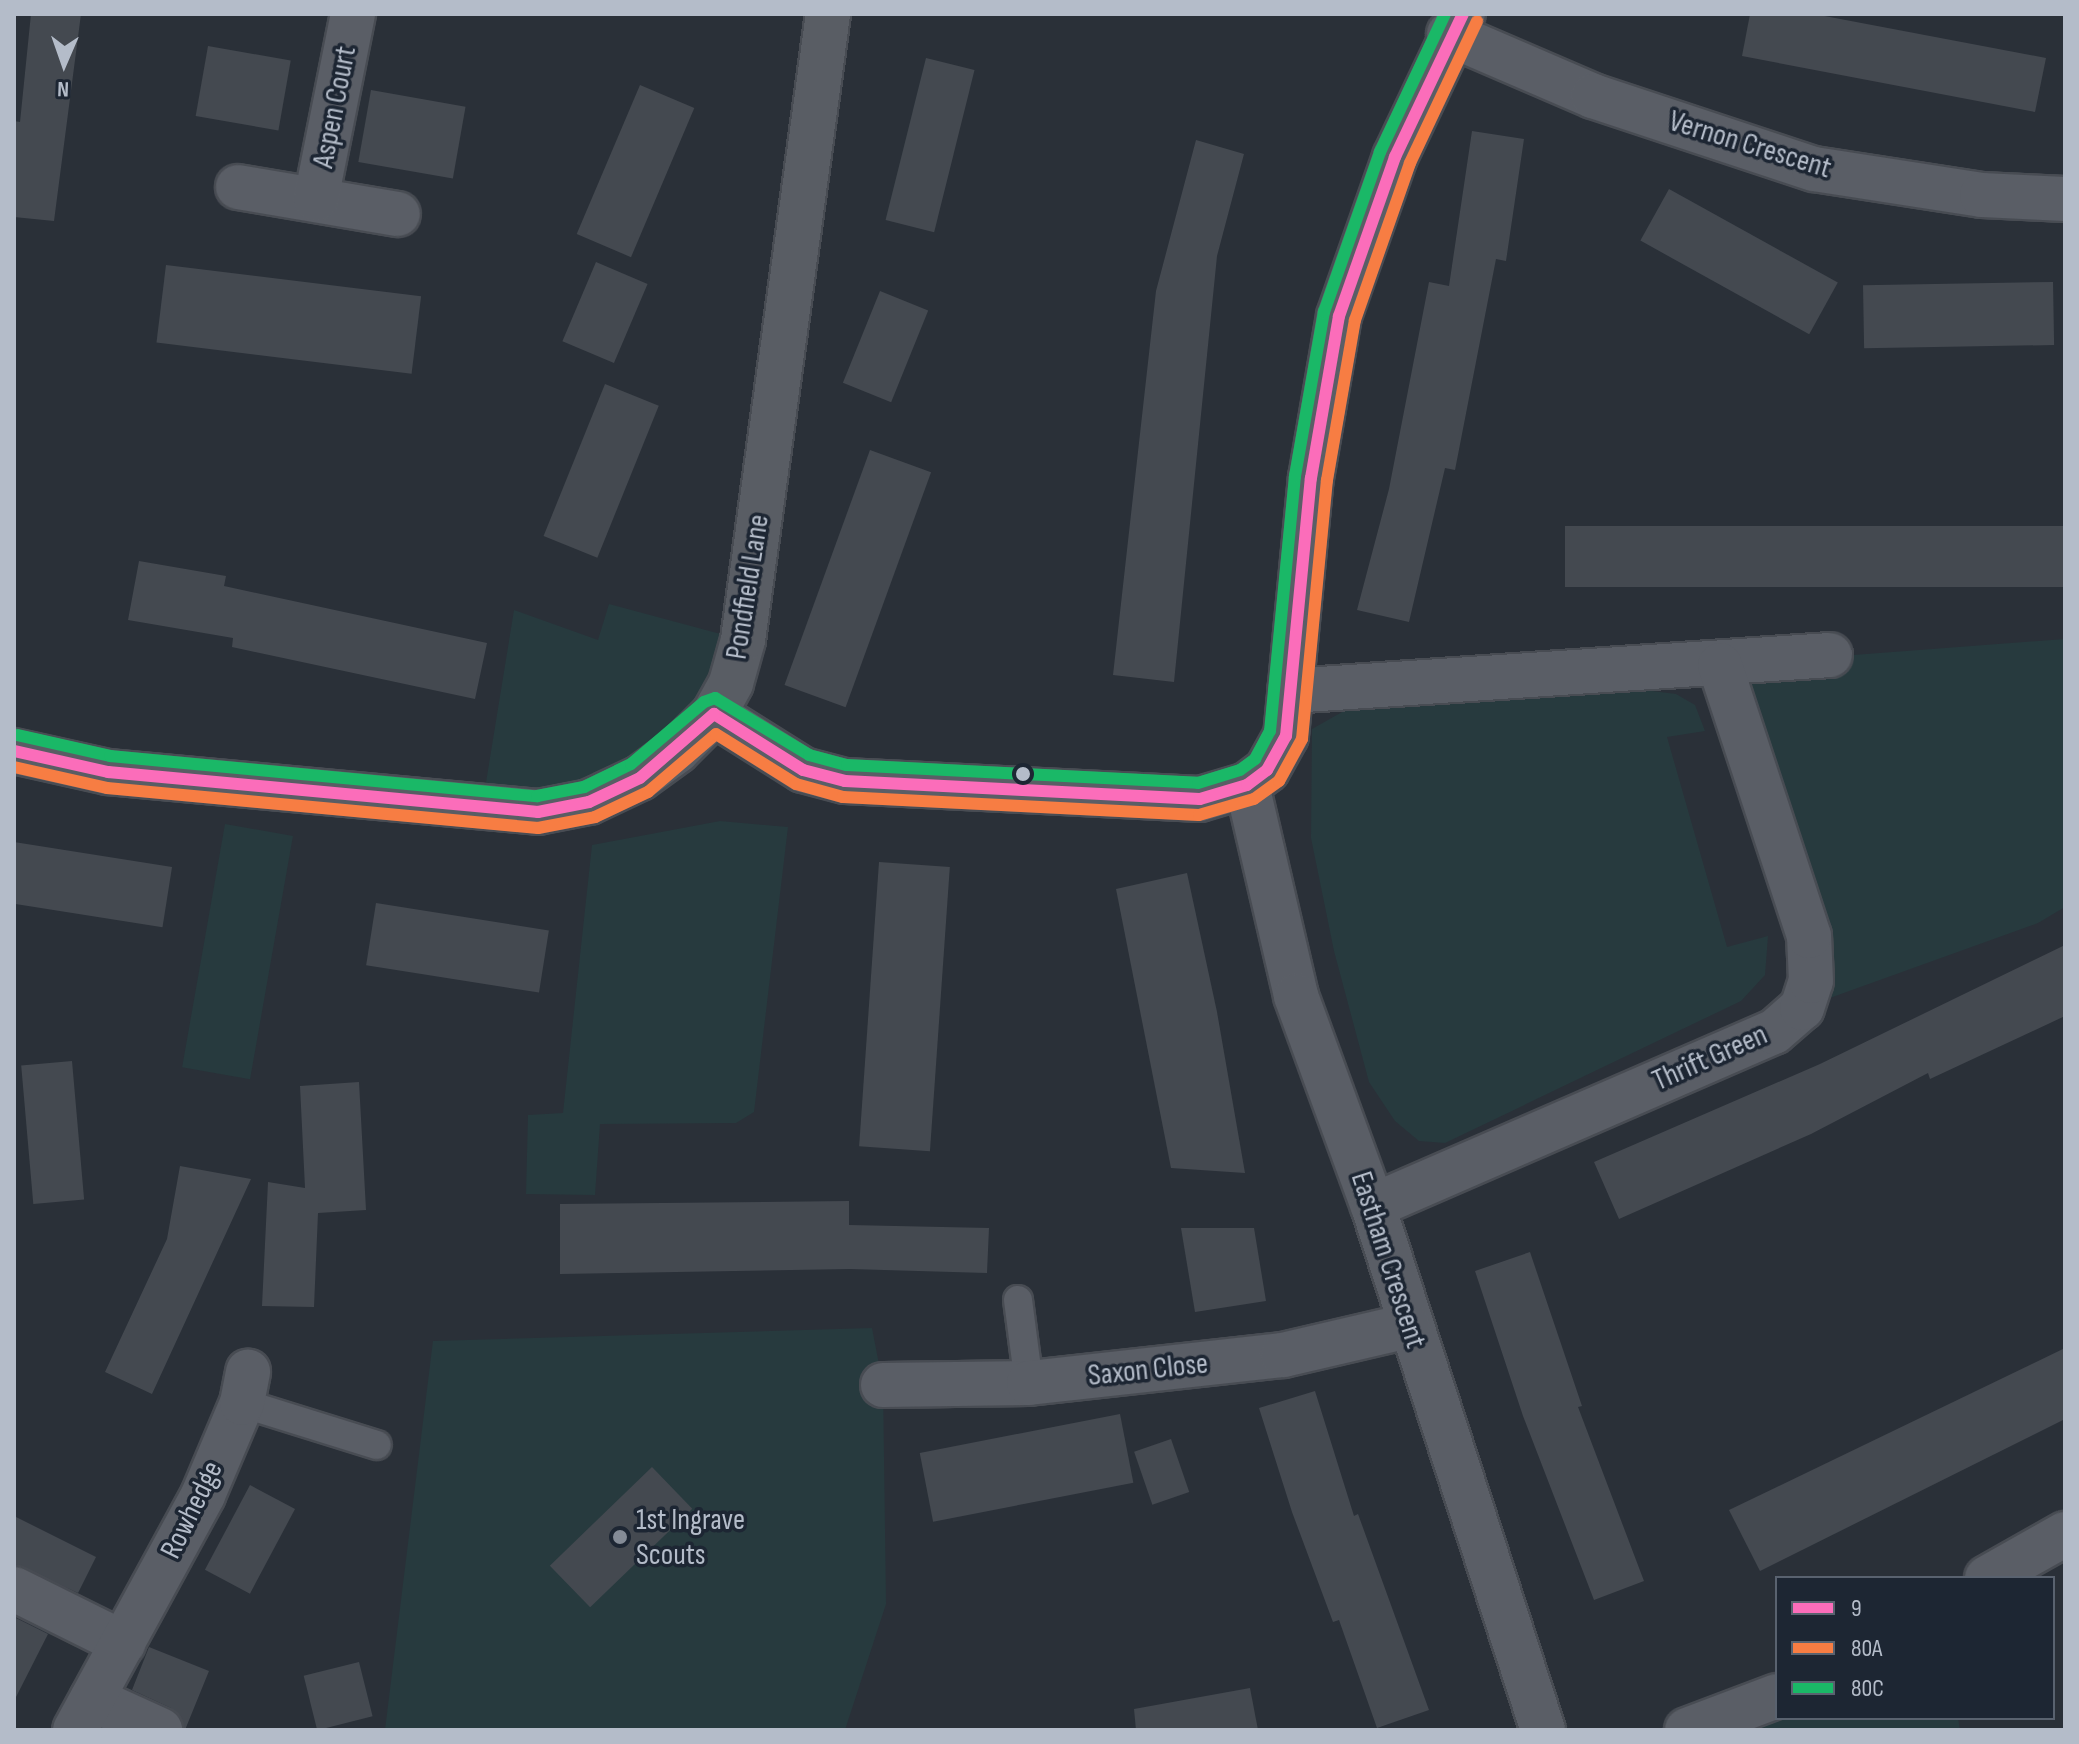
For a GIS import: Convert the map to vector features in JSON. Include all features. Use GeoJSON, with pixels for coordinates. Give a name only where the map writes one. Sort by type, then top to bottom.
{"type":"FeatureCollection","features":[{"type":"Feature","properties":{"kind":"street","name":"Aspen Court"},"geometry":{"type":"LineString","coordinates":[[316,199],[353,14]]}},
{"type":"Feature","properties":{"kind":"street","name":"Pondfield Lane"},"geometry":{"type":"LineString","coordinates":[[14,751],[108,772],[538,812],[589,802],[640,778],[714,714],[731,683],[743,640],[828,14]]}},
{"type":"Feature","properties":{"kind":"street"},"geometry":{"type":"LineString","coordinates":[[714,714],[803,770],[845,781],[1200,799],[1247,785],[1267,770],[1286,736],[1311,478],[1339,316],[1395,157],[1456,24]]}},
{"type":"Feature","properties":{"kind":"street","name":"Vernon Crescent"},"geometry":{"type":"LineString","coordinates":[[1456,24],[1593,96],[1814,169],[1982,195],[2065,199]]}},
{"type":"Feature","properties":{"kind":"street","name":"Aspen Court"},"geometry":{"type":"LineString","coordinates":[[238,187],[398,214]]}},
{"type":"Feature","properties":{"kind":"street"},"geometry":{"type":"LineString","coordinates":[[1290,691],[1720,665],[1830,655]]}},
{"type":"Feature","properties":{"kind":"street","name":"Thrift Green"},"geometry":{"type":"LineString","coordinates":[[1373,1206],[1774,1032],[1802,1008],[1811,981],[1809,936],[1720,665]]}},
{"type":"Feature","properties":{"kind":"street","name":"Eastham Crescent"},"geometry":{"type":"LineString","coordinates":[[1247,785],[1296,996],[1373,1206],[1408,1326],[1543,1730]]}},
{"type":"Feature","properties":{"kind":"street","name":"Saxon Close"},"geometry":{"type":"LineString","coordinates":[[883,1385],[1029,1383],[1283,1355],[1408,1326]]}},
{"type":"Feature","properties":{"kind":"street","name":"Rowhedge"},"geometry":{"type":"LineString","coordinates":[[160,1730],[84,1715],[203,1495],[245,1388]]}},
{"type":"Feature","properties":{"kind":"street"},"geometry":{"type":"LineString","coordinates":[[1991,1576],[2065,1534]]}},
{"type":"Feature","properties":{"kind":"street"},"geometry":{"type":"LineString","coordinates":[[14,1589],[123,1643]]}},
{"type":"Feature","properties":{"kind":"street"},"geometry":{"type":"LineString","coordinates":[[1687,1730],[1775,1697]]}},
{"type":"Feature","properties":{"kind":"lane"},"geometry":{"type":"LineString","coordinates":[[1018,1300],[1029,1383]]}},
{"type":"Feature","properties":{"kind":"lane"},"geometry":{"type":"LineString","coordinates":[[245,1388],[377,1445]]}},
{"type":"Feature","properties":{"kind":"green space"},"geometry":{"type":"Polygon","coordinates":[[[609,604],[743,640],[640,778],[482,807],[514,610],[598,640],[609,604]]]}},
{"type":"Feature","properties":{"kind":"green space"},"geometry":{"type":"Polygon","coordinates":[[[2065,639],[2065,907],[2038,923],[1802,1008],[1810,946],[1720,665],[2065,639]]]}},
{"type":"Feature","properties":{"kind":"green space"},"geometry":{"type":"Polygon","coordinates":[[[1644,690],[1676,694],[1695,705],[1705,731],[1667,737],[1727,947],[1768,936],[1765,975],[1741,1001],[1445,1143],[1419,1141],[1395,1121],[1369,1082],[1334,951],[1311,838],[1312,729],[1351,707],[1644,690]]]}},
{"type":"Feature","properties":{"kind":"green space"},"geometry":{"type":"Polygon","coordinates":[[[720,821],[788,827],[754,1112],[736,1123],[600,1124],[595,1195],[526,1194],[528,1115],[563,1113],[592,845],[720,821]]]}},
{"type":"Feature","properties":{"kind":"green space"},"geometry":{"type":"Polygon","coordinates":[[[225,824],[293,836],[250,1079],[182,1067],[225,824]]]}},
{"type":"Feature","properties":{"kind":"green space"},"geometry":{"type":"Polygon","coordinates":[[[872,1328],[883,1385],[886,1604],[845,1730],[385,1730],[433,1341],[872,1328]]]}},
{"type":"Feature","properties":{"kind":"green space"},"geometry":{"type":"Polygon","coordinates":[[[1775,1718],[1958,1720],[1960,1730],[1687,1730],[1775,1718]]]}},
{"type":"Feature","properties":{"kind":"building"},"geometry":{"type":"Polygon","coordinates":[[[31,14],[81,14],[54,221],[14,217],[14,121],[20,122],[31,14]]]}},
{"type":"Feature","properties":{"kind":"building"},"geometry":{"type":"Polygon","coordinates":[[[1750,14],[1814,14],[2046,58],[2035,112],[1742,56],[1750,14]]]}},
{"type":"Feature","properties":{"kind":"building"},"geometry":{"type":"Polygon","coordinates":[[[208,46],[291,61],[278,131],[196,116],[208,46]]]}},
{"type":"Feature","properties":{"kind":"building"},"geometry":{"type":"Polygon","coordinates":[[[926,58],[975,70],[934,232],[886,220],[926,58]]]}},
{"type":"Feature","properties":{"kind":"building"},"geometry":{"type":"Polygon","coordinates":[[[640,85],[694,108],[631,257],[577,234],[640,85]]]}},
{"type":"Feature","properties":{"kind":"building"},"geometry":{"type":"Polygon","coordinates":[[[371,90],[466,107],[453,179],[358,162],[371,90]]]}},
{"type":"Feature","properties":{"kind":"building"},"geometry":{"type":"Polygon","coordinates":[[[1472,131],[1524,139],[1506,261],[1496,259],[1455,470],[1445,468],[1409,622],[1357,610],[1389,489],[1429,282],[1449,286],[1472,131]]]}},
{"type":"Feature","properties":{"kind":"building"},"geometry":{"type":"Polygon","coordinates":[[[1196,140],[1244,154],[1217,256],[1174,682],[1113,675],[1156,291],[1196,140]]]}},
{"type":"Feature","properties":{"kind":"building"},"geometry":{"type":"Polygon","coordinates":[[[1669,189],[1838,283],[1809,334],[1640,241],[1669,189]]]}},
{"type":"Feature","properties":{"kind":"building"},"geometry":{"type":"Polygon","coordinates":[[[596,262],[648,284],[614,363],[562,341],[596,262]]]}},
{"type":"Feature","properties":{"kind":"building"},"geometry":{"type":"Polygon","coordinates":[[[166,265],[421,296],[412,374],[156,342],[166,265]]]}},
{"type":"Feature","properties":{"kind":"building"},"geometry":{"type":"Polygon","coordinates":[[[2053,282],[2054,345],[1864,348],[1863,285],[2053,282]]]}},
{"type":"Feature","properties":{"kind":"building"},"geometry":{"type":"Polygon","coordinates":[[[880,291],[928,310],[891,402],[843,383],[880,291]]]}},
{"type":"Feature","properties":{"kind":"building"},"geometry":{"type":"Polygon","coordinates":[[[605,384],[659,406],[597,558],[544,536],[605,384]]]}},
{"type":"Feature","properties":{"kind":"building"},"geometry":{"type":"Polygon","coordinates":[[[870,450],[931,472],[846,707],[784,685],[870,450]]]}},
{"type":"Feature","properties":{"kind":"building"},"geometry":{"type":"Polygon","coordinates":[[[1565,526],[2065,526],[2065,587],[1565,587],[1565,526]]]}},
{"type":"Feature","properties":{"kind":"building"},"geometry":{"type":"Polygon","coordinates":[[[139,561],[226,576],[224,586],[487,643],[475,699],[232,647],[233,638],[128,620],[139,561]]]}},
{"type":"Feature","properties":{"kind":"building"},"geometry":{"type":"Polygon","coordinates":[[[14,842],[172,867],[162,927],[14,904],[14,842]]]}},
{"type":"Feature","properties":{"kind":"building"},"geometry":{"type":"Polygon","coordinates":[[[879,862],[950,867],[930,1151],[859,1146],[879,862]]]}},
{"type":"Feature","properties":{"kind":"building"},"geometry":{"type":"Polygon","coordinates":[[[1187,873],[1217,1012],[1245,1173],[1171,1168],[1116,889],[1187,873]]]}},
{"type":"Feature","properties":{"kind":"building"},"geometry":{"type":"Polygon","coordinates":[[[376,903],[549,930],[539,993],[366,965],[376,903]]]}},
{"type":"Feature","properties":{"kind":"building"},"geometry":{"type":"Polygon","coordinates":[[[2065,945],[2065,1016],[1930,1079],[1928,1073],[1811,1134],[1619,1219],[1594,1162],[1820,1064],[2065,945]]]}},
{"type":"Feature","properties":{"kind":"building"},"geometry":{"type":"Polygon","coordinates":[[[72,1061],[84,1199],[33,1204],[21,1065],[72,1061]]]}},
{"type":"Feature","properties":{"kind":"building"},"geometry":{"type":"Polygon","coordinates":[[[359,1082],[366,1210],[318,1213],[314,1307],[262,1306],[268,1182],[305,1188],[300,1086],[359,1082]]]}},
{"type":"Feature","properties":{"kind":"building"},"geometry":{"type":"Polygon","coordinates":[[[180,1166],[251,1179],[152,1394],[105,1372],[167,1239],[180,1166]]]}},
{"type":"Feature","properties":{"kind":"building"},"geometry":{"type":"Polygon","coordinates":[[[849,1201],[849,1225],[989,1228],[987,1273],[850,1269],[560,1274],[560,1204],[849,1201]]]}},
{"type":"Feature","properties":{"kind":"building"},"geometry":{"type":"Polygon","coordinates":[[[1181,1228],[1254,1228],[1266,1301],[1195,1312],[1181,1228]]]}},
{"type":"Feature","properties":{"kind":"building"},"geometry":{"type":"Polygon","coordinates":[[[1530,1252],[1582,1406],[1578,1407],[1644,1581],[1594,1600],[1523,1416],[1475,1271],[1530,1252]]]}},
{"type":"Feature","properties":{"kind":"building"},"geometry":{"type":"Polygon","coordinates":[[[2065,1348],[2065,1419],[1760,1571],[1729,1510],[2065,1348]]]}},
{"type":"Feature","properties":{"kind":"building"},"geometry":{"type":"Polygon","coordinates":[[[1315,1391],[1354,1516],[1358,1514],[1429,1710],[1377,1728],[1339,1620],[1333,1622],[1292,1512],[1259,1408],[1315,1391]]]}},
{"type":"Feature","properties":{"kind":"building"},"geometry":{"type":"Polygon","coordinates":[[[1120,1414],[1133,1483],[933,1522],[920,1453],[1120,1414]]]}},
{"type":"Feature","properties":{"kind":"building"},"geometry":{"type":"Polygon","coordinates":[[[1171,1439],[1189,1492],[1152,1505],[1134,1452],[1171,1439]]]}},
{"type":"Feature","properties":{"kind":"building","name":"1st Ingrave Scouts"},"geometry":{"type":"Polygon","coordinates":[[[652,1467],[692,1509],[590,1607],[550,1566],[652,1467]]]}},
{"type":"Feature","properties":{"kind":"building"},"geometry":{"type":"Polygon","coordinates":[[[250,1485],[295,1509],[250,1594],[205,1570],[250,1485]]]}},
{"type":"Feature","properties":{"kind":"building"},"geometry":{"type":"Polygon","coordinates":[[[14,1516],[96,1557],[78,1593],[14,1564],[14,1516]]]}},
{"type":"Feature","properties":{"kind":"building"},"geometry":{"type":"Polygon","coordinates":[[[14,1617],[48,1634],[14,1701],[14,1617]]]}},
{"type":"Feature","properties":{"kind":"building"},"geometry":{"type":"Polygon","coordinates":[[[149,1647],[209,1671],[185,1730],[171,1708],[132,1690],[149,1647]]]}},
{"type":"Feature","properties":{"kind":"building"},"geometry":{"type":"Polygon","coordinates":[[[359,1662],[373,1716],[317,1730],[304,1676],[359,1662]]]}},
{"type":"Feature","properties":{"kind":"building"},"geometry":{"type":"Polygon","coordinates":[[[1250,1688],[1258,1730],[1136,1730],[1134,1709],[1250,1688]]]}},
{"type":"Feature","properties":{"kind":"transit line","name":"80C"},"geometry":{"type":"LineString","coordinates":[[17,735],[110,756],[537,796],[584,787],[631,764],[704,702],[715,698],[809,755],[847,765],[1198,783],[1240,770],[1255,759],[1270,731],[1295,476],[1324,312],[1380,152],[1445,14]]}},
{"type":"Feature","properties":{"kind":"transit line","name":"9"},"geometry":{"type":"LineString","coordinates":[[714,714],[803,770],[845,781],[1200,799],[1247,785],[1267,770],[1286,736],[1311,478],[1339,316],[1395,157],[1463,14]]}},
{"type":"Feature","properties":{"kind":"transit line","name":"80A"},"geometry":{"type":"LineString","coordinates":[[14,767],[107,788],[538,828],[595,817],[648,792],[716,734],[796,784],[843,797],[1199,815],[1254,799],[1279,781],[1302,739],[1327,480],[1355,320],[1410,163],[1477,21]]}},
{"type":"Feature","properties":{"kind":"transit line","name":"9"},"geometry":{"type":"LineString","coordinates":[[14,751],[108,772],[538,812],[589,802],[640,778],[714,714]]}},
{"type":"Feature","properties":{"kind":"place","name":"1st Ingrave Scouts"},"geometry":{"type":"Point","coordinates":[620,1537]}}]}
